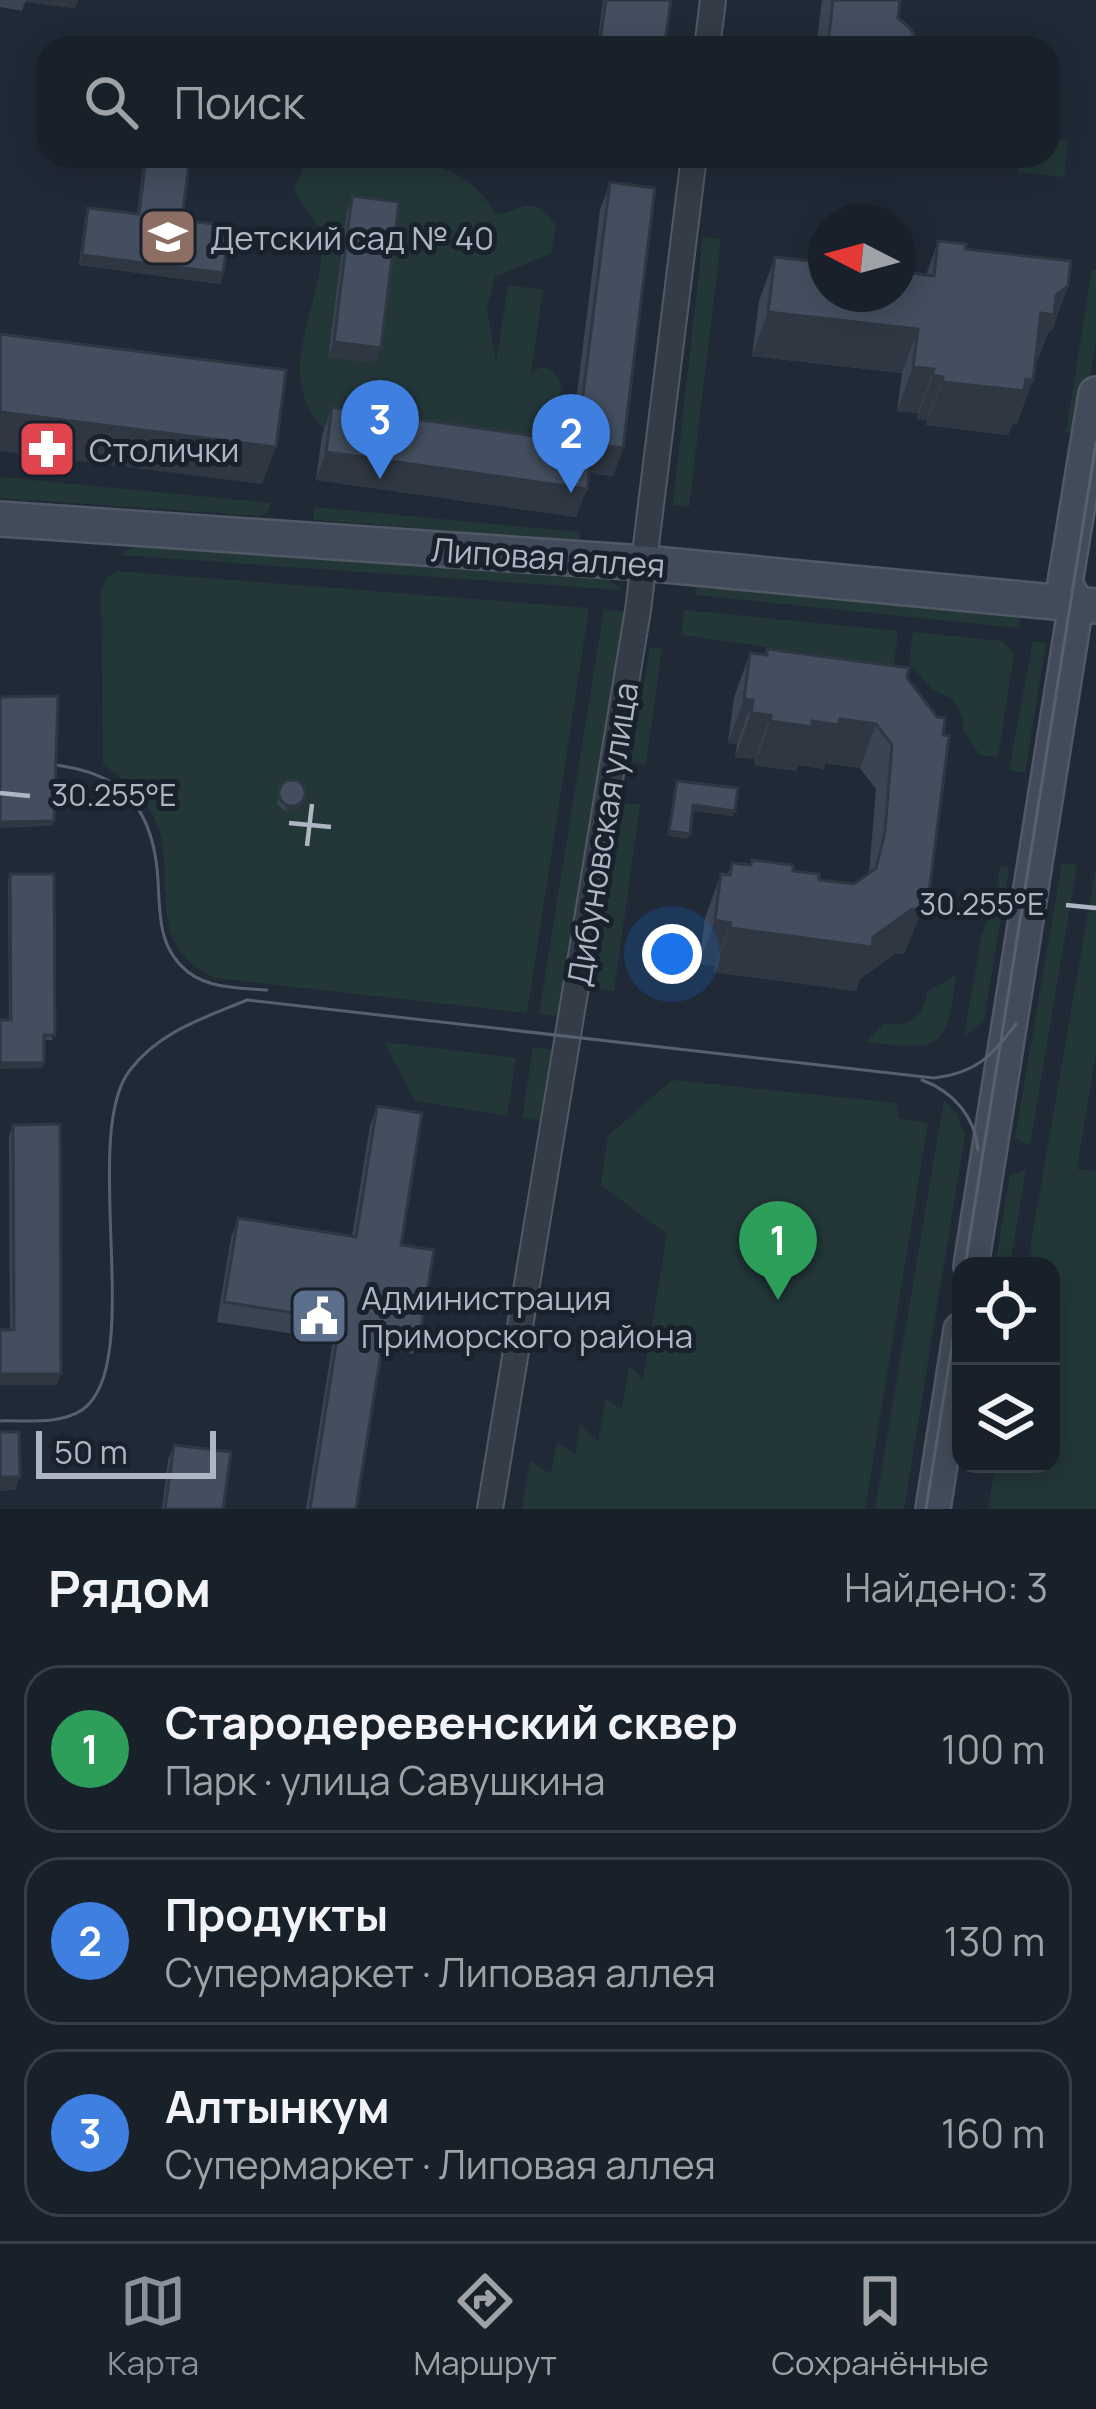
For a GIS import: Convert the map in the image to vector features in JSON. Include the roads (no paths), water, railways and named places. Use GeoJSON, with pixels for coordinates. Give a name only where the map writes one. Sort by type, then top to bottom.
{"type":"FeatureCollection","features":[{"type":"Feature","properties":{"kind":"main road"},"geometry":{"type":"LineString","coordinates":[[973,1257],[1089,600],[1065,583],[1096,394]]}},
{"type":"Feature","properties":{"kind":"main road","name":"Липовая аллея"},"geometry":{"type":"LineString","coordinates":[[0,519],[644,563],[1089,600]]}},
{"type":"Feature","properties":{"kind":"main road"},"geometry":{"type":"LineString","coordinates":[[932,1509],[955,1365]]}},
{"type":"Feature","properties":{"kind":"street"},"geometry":{"type":"LineString","coordinates":[[708,36],[712,0]]}},
{"type":"Feature","properties":{"kind":"street","name":"Дибуновская улица"},"geometry":{"type":"LineString","coordinates":[[490,1509],[644,563],[693,168]]}},
{"type":"Feature","properties":{"kind":"tram line"},"geometry":{"type":"LineString","coordinates":[[966,1257],[1096,443]]}},
{"type":"Feature","properties":{"kind":"tram line"},"geometry":{"type":"LineString","coordinates":[[0,763],[88,772],[129,797],[144,818],[153,845],[162,930],[178,963],[206,982],[267,990]]}},
{"type":"Feature","properties":{"kind":"tram line"},"geometry":{"type":"LineString","coordinates":[[0,1421],[73,1415],[101,1385],[110,1347],[110,1144],[116,1101],[130,1070],[155,1045],[247,1000],[934,1078],[982,1061],[1016,1024]]}},
{"type":"Feature","properties":{"kind":"tram line"},"geometry":{"type":"LineString","coordinates":[[922,1080],[961,1107],[978,1150]]}},
{"type":"Feature","properties":{"kind":"tram line"},"geometry":{"type":"LineString","coordinates":[[926,1509],[952,1346]]}},
{"type":"Feature","properties":{"kind":"place","name":"Детский сад № 40"},"geometry":{"type":"Point","coordinates":[168,237]}},
{"type":"Feature","properties":{"kind":"place","name":"Столички"},"geometry":{"type":"Point","coordinates":[47,449]}},
{"type":"Feature","properties":{"kind":"place","name":"Алтынкум"},"geometry":{"type":"Point","coordinates":[380,479]}},
{"type":"Feature","properties":{"kind":"place","name":"Продукты"},"geometry":{"type":"Point","coordinates":[571,493]}},
{"type":"Feature","properties":{"kind":"place","name":"Стародеревенский сквер"},"geometry":{"type":"Point","coordinates":[778,1300]}},
{"type":"Feature","properties":{"kind":"place","name":"Администрация Приморского района"},"geometry":{"type":"Point","coordinates":[319,1316]}}]}
